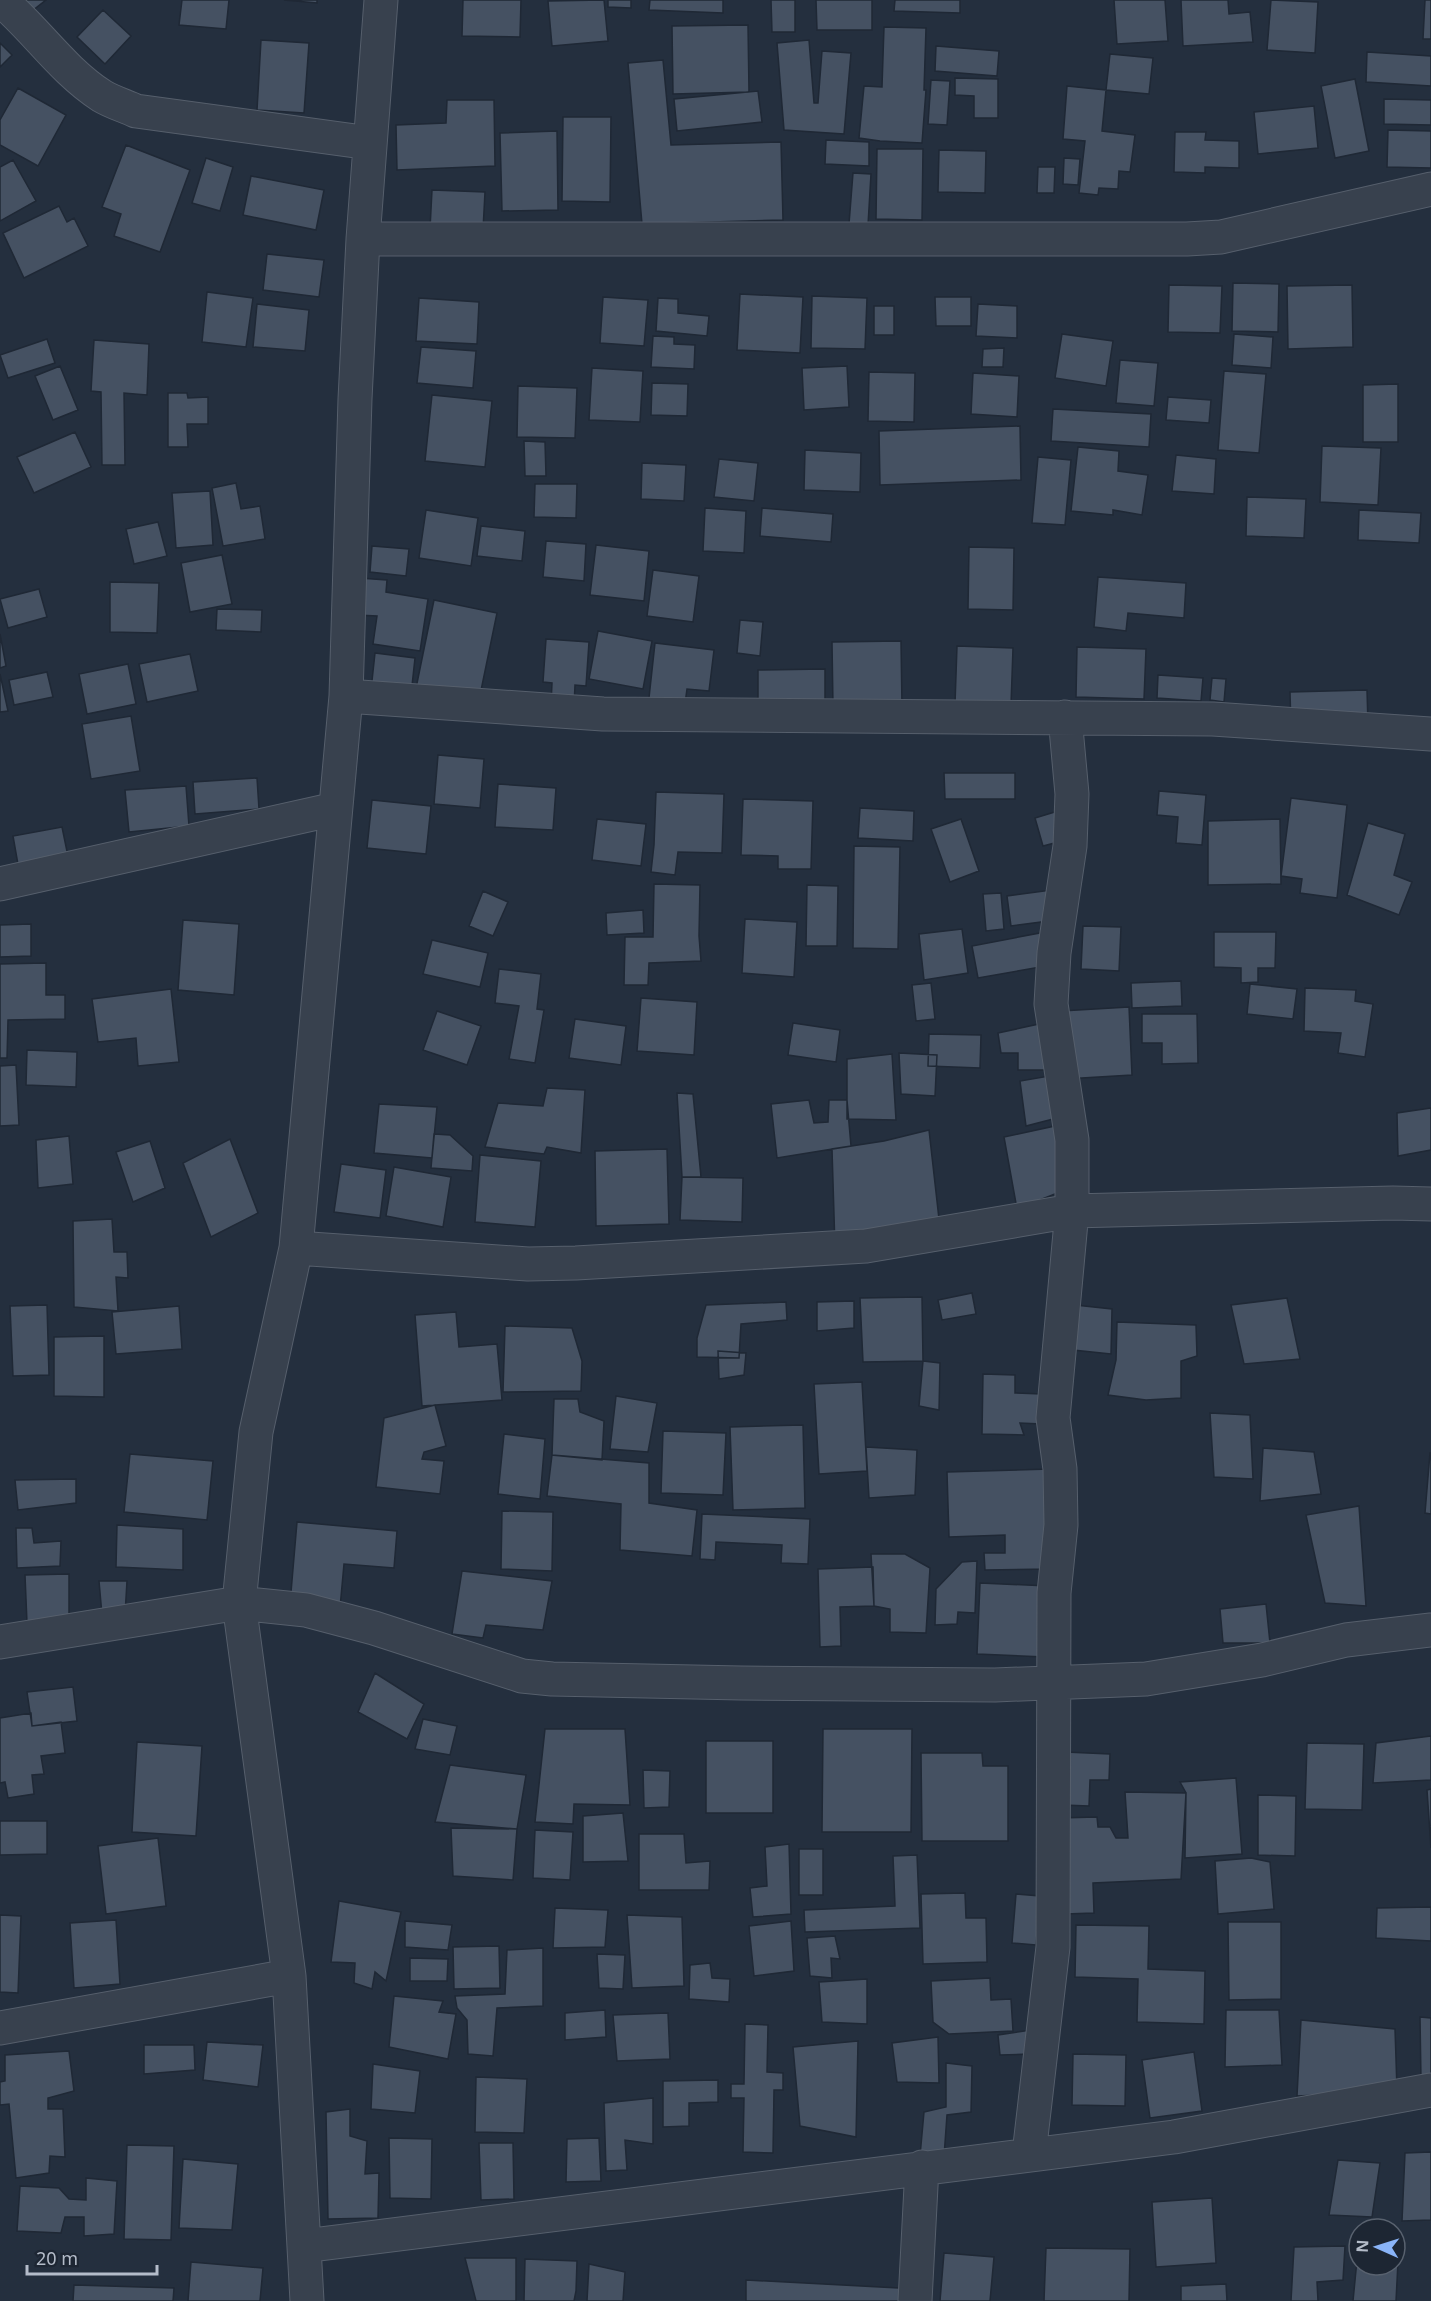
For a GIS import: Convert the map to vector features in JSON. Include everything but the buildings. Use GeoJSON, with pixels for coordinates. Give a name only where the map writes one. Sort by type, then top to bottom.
{"type":"FeatureCollection","features":[{"type":"Feature","properties":{"kind":"street"},"geometry":{"type":"LineString","coordinates":[[2,0],[76,76],[103,97],[136,111],[370,142]]}},
{"type":"Feature","properties":{"kind":"street"},"geometry":{"type":"LineString","coordinates":[[307,2301],[289,1976],[239,1603],[256,1432],[296,1248],[346,696],[355,399],[363,239],[381,0]]}},
{"type":"Feature","properties":{"kind":"street"},"geometry":{"type":"LineString","coordinates":[[363,239],[1187,239],[1221,237],[1431,189]]}},
{"type":"Feature","properties":{"kind":"street"},"geometry":{"type":"LineString","coordinates":[[346,696],[603,714],[1213,718],[1431,734]]}},
{"type":"Feature","properties":{"kind":"street"},"geometry":{"type":"LineString","coordinates":[[1029,2154],[1053,1947],[1054,1593],[1061,1525],[1060,1469],[1053,1418],[1072,1211],[1072,1140],[1051,1005],[1054,953],[1070,846],[1072,794],[1065,717]]}},
{"type":"Feature","properties":{"kind":"street"},"geometry":{"type":"LineString","coordinates":[[0,884],[335,809]]}},
{"type":"Feature","properties":{"kind":"street"},"geometry":{"type":"LineString","coordinates":[[296,1248],[528,1263],[576,1263],[866,1246],[1072,1211],[1431,1204]]}},
{"type":"Feature","properties":{"kind":"street"},"geometry":{"type":"LineString","coordinates":[[0,1642],[239,1603],[306,1610],[374,1628],[522,1676],[552,1679],[983,1685],[1146,1679],[1262,1660],[1346,1640],[1431,1630]]}},
{"type":"Feature","properties":{"kind":"street"},"geometry":{"type":"LineString","coordinates":[[0,2028],[289,1976]]}},
{"type":"Feature","properties":{"kind":"street"},"geometry":{"type":"LineString","coordinates":[[304,2246],[1174,2137],[1431,2090]]}},
{"type":"Feature","properties":{"kind":"street"},"geometry":{"type":"LineString","coordinates":[[915,2301],[922,2167]]}}]}
